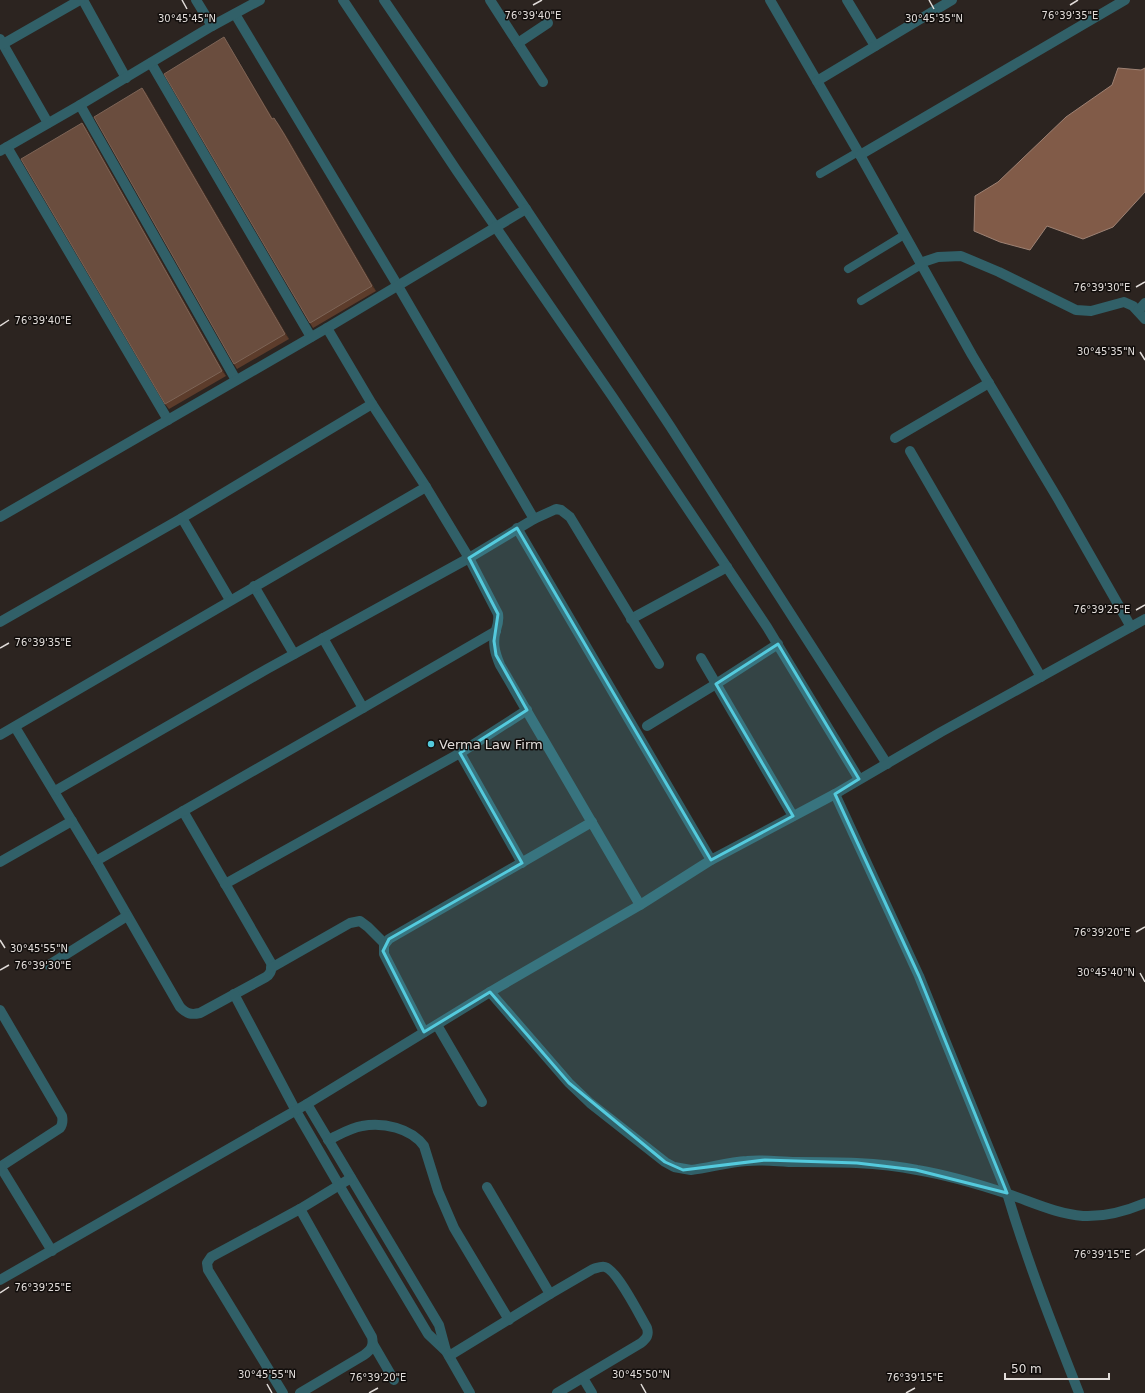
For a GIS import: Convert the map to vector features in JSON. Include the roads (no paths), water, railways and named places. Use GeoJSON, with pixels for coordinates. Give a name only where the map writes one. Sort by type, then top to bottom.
{"type":"FeatureCollection","features":[{"type":"Feature","properties":{"kind":"street"},"geometry":{"type":"LineString","coordinates":[[48,123],[1,42],[81,0],[126,78]]}},
{"type":"Feature","properties":{"kind":"street"},"geometry":{"type":"LineString","coordinates":[[196,0],[212,26]]}},
{"type":"Feature","properties":{"kind":"street"},"geometry":{"type":"LineString","coordinates":[[168,420],[4,149],[80,106],[212,26],[260,0]]}},
{"type":"Feature","properties":{"kind":"street"},"geometry":{"type":"LineString","coordinates":[[343,0],[495,227],[612,396],[727,567],[778,644],[859,779]]}},
{"type":"Feature","properties":{"kind":"street"},"geometry":{"type":"LineString","coordinates":[[384,0],[526,209],[670,426],[887,764]]}},
{"type":"Feature","properties":{"kind":"street"},"geometry":{"type":"LineString","coordinates":[[490,0],[543,82]]}},
{"type":"Feature","properties":{"kind":"street"},"geometry":{"type":"LineString","coordinates":[[770,0],[859,153],[972,355],[1132,627]]}},
{"type":"Feature","properties":{"kind":"street"},"geometry":{"type":"LineString","coordinates":[[847,0],[875,46]]}},
{"type":"Feature","properties":{"kind":"street"},"geometry":{"type":"LineString","coordinates":[[817,81],[952,0]]}},
{"type":"Feature","properties":{"kind":"street"},"geometry":{"type":"LineString","coordinates":[[859,153],[1125,0]]}},
{"type":"Feature","properties":{"kind":"street"},"geometry":{"type":"LineString","coordinates":[[235,14],[398,286],[534,519]]}},
{"type":"Feature","properties":{"kind":"street"},"geometry":{"type":"LineString","coordinates":[[518,43],[548,23]]}},
{"type":"Feature","properties":{"kind":"street"},"geometry":{"type":"LineString","coordinates":[[151,63],[311,337]]}},
{"type":"Feature","properties":{"kind":"street"},"geometry":{"type":"LineString","coordinates":[[80,106],[236,380]]}},
{"type":"Feature","properties":{"kind":"street"},"geometry":{"type":"LineString","coordinates":[[0,517],[327,328],[526,209]]}},
{"type":"Feature","properties":{"kind":"street"},"geometry":{"type":"LineString","coordinates":[[920,264],[938,257],[961,256],[999,272],[1076,310],[1091,311],[1124,302],[1143,311]]}},
{"type":"Feature","properties":{"kind":"street"},"geometry":{"type":"LineString","coordinates":[[327,328],[372,404],[426,487],[469,558],[498,614],[498,624],[494,641],[496,655],[640,905]]}},
{"type":"Feature","properties":{"kind":"street"},"geometry":{"type":"LineString","coordinates":[[895,438],[989,383]]}},
{"type":"Feature","properties":{"kind":"street"},"geometry":{"type":"LineString","coordinates":[[0,622],[182,518],[372,404]]}},
{"type":"Feature","properties":{"kind":"street"},"geometry":{"type":"LineString","coordinates":[[910,451],[1041,677]]}},
{"type":"Feature","properties":{"kind":"street"},"geometry":{"type":"LineString","coordinates":[[0,735],[426,487]]}},
{"type":"Feature","properties":{"kind":"street"},"geometry":{"type":"LineString","coordinates":[[55,791],[294,654],[469,558],[517,528],[556,509],[561,510],[570,517],[659,664]]}},
{"type":"Feature","properties":{"kind":"street"},"geometry":{"type":"LineString","coordinates":[[182,518],[230,600]]}},
{"type":"Feature","properties":{"kind":"street"},"geometry":{"type":"LineString","coordinates":[[517,528],[711,860]]}},
{"type":"Feature","properties":{"kind":"street"},"geometry":{"type":"LineString","coordinates":[[631,619],[727,567]]}},
{"type":"Feature","properties":{"kind":"street"},"geometry":{"type":"LineString","coordinates":[[254,586],[294,654]]}},
{"type":"Feature","properties":{"kind":"street"},"geometry":{"type":"LineString","coordinates":[[0,1280],[296,1111],[490,992],[640,905],[711,860],[835,794],[941,732],[1145,619]]}},
{"type":"Feature","properties":{"kind":"street"},"geometry":{"type":"LineString","coordinates":[[96,860],[496,631]]}},
{"type":"Feature","properties":{"kind":"street"},"geometry":{"type":"LineString","coordinates":[[323,638],[363,708]]}},
{"type":"Feature","properties":{"kind":"street"},"geometry":{"type":"LineString","coordinates":[[647,726],[778,644]]}},
{"type":"Feature","properties":{"kind":"street"},"geometry":{"type":"LineString","coordinates":[[701,658],[793,816]]}},
{"type":"Feature","properties":{"kind":"street"},"geometry":{"type":"LineString","coordinates":[[225,884],[460,753],[527,710]]}},
{"type":"Feature","properties":{"kind":"street"},"geometry":{"type":"LineString","coordinates":[[15,727],[96,860],[180,1007],[186,1013],[192,1015],[200,1013],[266,978],[271,968],[271,964],[183,811]]}},
{"type":"Feature","properties":{"kind":"street"},"geometry":{"type":"LineString","coordinates":[[460,753],[522,863]]}},
{"type":"Feature","properties":{"kind":"street"},"geometry":{"type":"LineString","coordinates":[[835,794],[919,976],[1007,1193],[1032,1271],[1079,1393]]}},
{"type":"Feature","properties":{"kind":"street"},"geometry":{"type":"LineString","coordinates":[[0,862],[72,821]]}},
{"type":"Feature","properties":{"kind":"street"},"geometry":{"type":"LineString","coordinates":[[424,1032],[384,954],[383,950],[385,944],[390,939],[592,822]]}},
{"type":"Feature","properties":{"kind":"street"},"geometry":{"type":"LineString","coordinates":[[49,964],[127,916]]}},
{"type":"Feature","properties":{"kind":"street"},"geometry":{"type":"LineString","coordinates":[[271,968],[350,922],[360,921],[385,944]]}},
{"type":"Feature","properties":{"kind":"street"},"geometry":{"type":"LineString","coordinates":[[490,992],[569,1083],[590,1103],[657,1156],[674,1167],[691,1170],[746,1161],[765,1160],[785,1162],[857,1163],[939,1174],[1007,1193],[1066,1213],[1084,1216],[1127,1210],[1145,1203]]}},
{"type":"Feature","properties":{"kind":"street"},"geometry":{"type":"LineString","coordinates":[[234,994],[296,1111],[339,1185],[428,1334],[447,1353]]}},
{"type":"Feature","properties":{"kind":"street"},"geometry":{"type":"LineString","coordinates":[[0,1010],[63,1121],[63,1125],[60,1128],[0,1166],[52,1251]]}},
{"type":"Feature","properties":{"kind":"street"},"geometry":{"type":"LineString","coordinates":[[437,1025],[482,1102]]}},
{"type":"Feature","properties":{"kind":"street"},"geometry":{"type":"LineString","coordinates":[[307,1104],[439,1325],[447,1353],[470,1393]]}},
{"type":"Feature","properties":{"kind":"street"},"geometry":{"type":"LineString","coordinates":[[328,1140],[362,1126],[376,1125],[398,1128],[413,1135],[419,1140],[426,1151],[438,1191],[454,1228],[509,1320]]}},
{"type":"Feature","properties":{"kind":"street"},"geometry":{"type":"LineString","coordinates":[[283,1393],[208,1270],[207,1263],[211,1257],[300,1209],[351,1178]]}},
{"type":"Feature","properties":{"kind":"street"},"geometry":{"type":"LineString","coordinates":[[486,1187],[550,1294]]}},
{"type":"Feature","properties":{"kind":"street"},"geometry":{"type":"LineString","coordinates":[[300,1209],[372,1337],[373,1344],[394,1380]]}},
{"type":"Feature","properties":{"kind":"street"},"geometry":{"type":"LineString","coordinates":[[447,1353],[509,1320],[550,1294],[593,1270],[600,1267],[606,1267],[619,1280],[647,1328],[647,1338],[557,1393]]}},
{"type":"Feature","properties":{"kind":"street"},"geometry":{"type":"LineString","coordinates":[[300,1393],[364,1355],[370,1350],[373,1344]]}},
{"type":"Feature","properties":{"kind":"street"},"geometry":{"type":"LineString","coordinates":[[583,1378],[592,1393]]}},
{"type":"Feature","properties":{"kind":"lane"},"geometry":{"type":"LineString","coordinates":[[820,174],[859,153]]}},
{"type":"Feature","properties":{"kind":"lane"},"geometry":{"type":"LineString","coordinates":[[848,269],[904,235]]}},
{"type":"Feature","properties":{"kind":"lane"},"geometry":{"type":"LineString","coordinates":[[861,301],[920,264]]}},
{"type":"Feature","properties":{"kind":"place","name":"Verma Law Firm"},"geometry":{"type":"Point","coordinates":[431,744]}}]}
